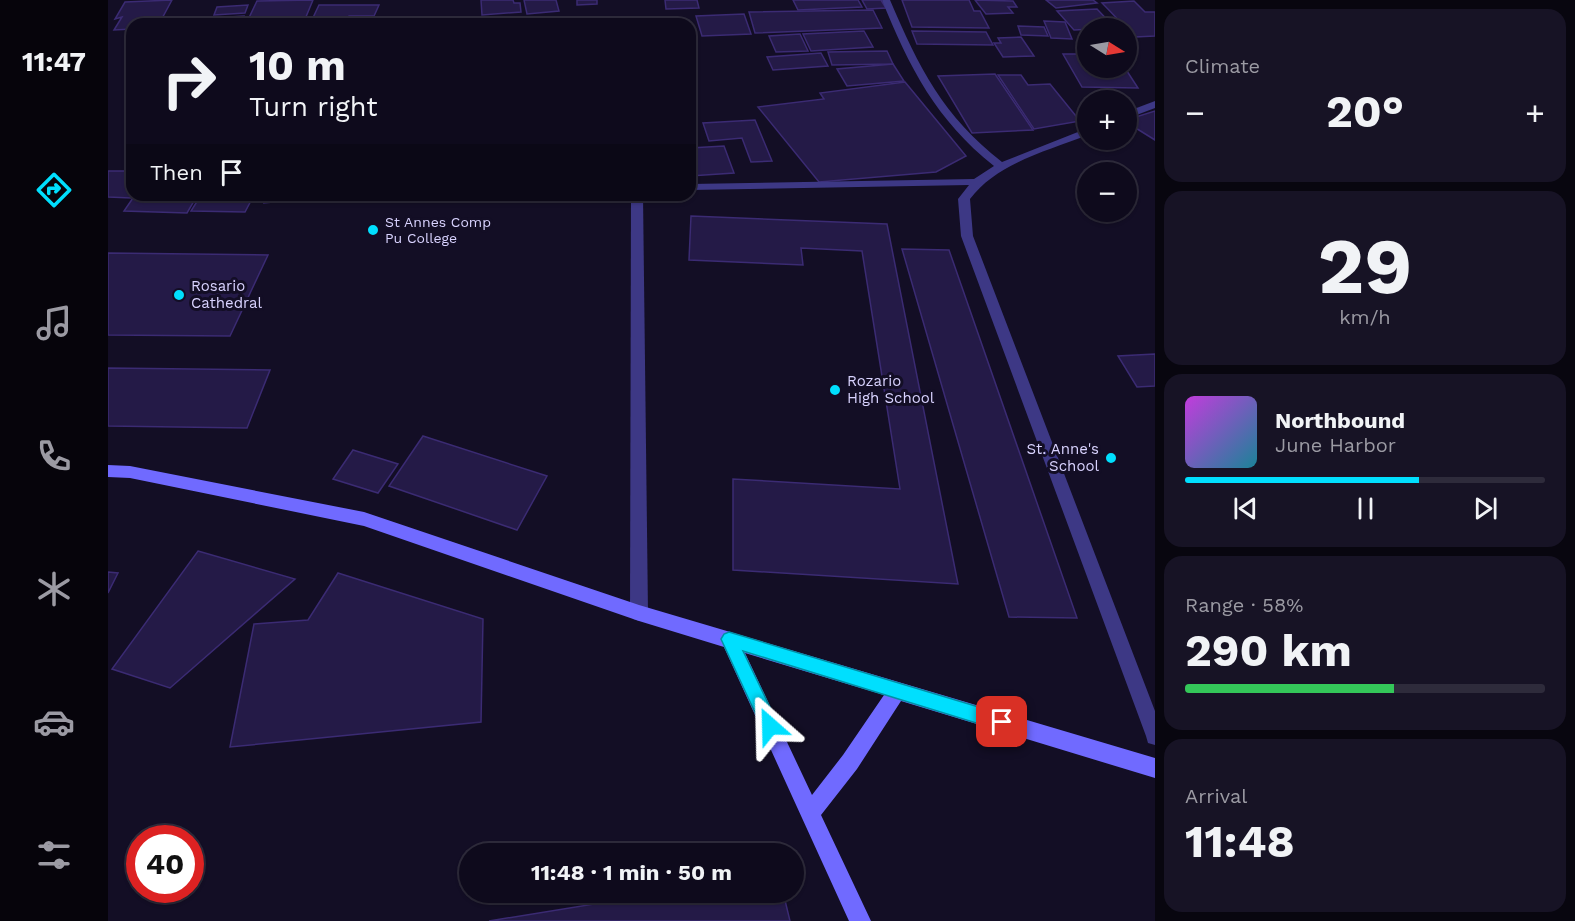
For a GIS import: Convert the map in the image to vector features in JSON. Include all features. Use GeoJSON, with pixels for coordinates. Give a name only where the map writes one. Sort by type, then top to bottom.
{"type":"FeatureCollection","features":[{"type":"Feature","properties":{"kind":"street"},"geometry":{"type":"LineString","coordinates":[[886,0],[915,66],[937,102],[969,140],[1001,166]]}},
{"type":"Feature","properties":{"kind":"street"},"geometry":{"type":"LineString","coordinates":[[1137,111],[1155,104]]}},
{"type":"Feature","properties":{"kind":"street"},"geometry":{"type":"LineString","coordinates":[[1077,135],[1001,166],[976,182],[964,199],[968,237],[1155,736]]}},
{"type":"Feature","properties":{"kind":"street"},"geometry":{"type":"LineString","coordinates":[[696,187],[976,182]]}},
{"type":"Feature","properties":{"kind":"street"},"geometry":{"type":"LineString","coordinates":[[637,201],[639,613]]}},
{"type":"Feature","properties":{"kind":"street"},"geometry":{"type":"LineString","coordinates":[[108,471],[130,472],[364,519],[639,613],[1155,768]]}},
{"type":"Feature","properties":{"kind":"street"},"geometry":{"type":"LineString","coordinates":[[729,639],[860,921]]}},
{"type":"Feature","properties":{"kind":"street"},"geometry":{"type":"LineString","coordinates":[[811,812],[850,762],[897,691]]}},
{"type":"Feature","properties":{"kind":"building"},"geometry":{"type":"Polygon","coordinates":[[[172,0],[162,18],[126,18],[126,29],[114,30],[122,17],[115,19],[125,2],[172,0]]]}},
{"type":"Feature","properties":{"kind":"building"},"geometry":{"type":"Polygon","coordinates":[[[313,0],[306,18],[249,18],[257,1],[313,0]]]}},
{"type":"Feature","properties":{"kind":"building"},"geometry":{"type":"Polygon","coordinates":[[[481,0],[513,0],[514,3],[520,3],[521,12],[482,15],[481,0]]]}},
{"type":"Feature","properties":{"kind":"building"},"geometry":{"type":"Polygon","coordinates":[[[524,0],[556,0],[559,11],[527,14],[524,0]]]}},
{"type":"Feature","properties":{"kind":"building"},"geometry":{"type":"Polygon","coordinates":[[[577,0],[597,0],[597,4],[577,5],[577,0]]]}},
{"type":"Feature","properties":{"kind":"building"},"geometry":{"type":"Polygon","coordinates":[[[665,0],[697,0],[699,8],[666,9],[665,0]]]}},
{"type":"Feature","properties":{"kind":"building"},"geometry":{"type":"Polygon","coordinates":[[[793,0],[858,0],[862,7],[798,10],[793,0]]]}},
{"type":"Feature","properties":{"kind":"building"},"geometry":{"type":"Polygon","coordinates":[[[862,0],[881,0],[886,8],[867,9],[862,0]]]}},
{"type":"Feature","properties":{"kind":"building"},"geometry":{"type":"Polygon","coordinates":[[[902,0],[969,0],[974,11],[980,11],[989,28],[912,27],[902,0]]]}},
{"type":"Feature","properties":{"kind":"building"},"geometry":{"type":"Polygon","coordinates":[[[975,0],[1013,1],[1017,7],[1008,7],[1013,13],[986,14],[975,0]]]}},
{"type":"Feature","properties":{"kind":"building"},"geometry":{"type":"Polygon","coordinates":[[[1046,0],[1093,0],[1097,3],[1056,8],[1046,0]]]}},
{"type":"Feature","properties":{"kind":"building"},"geometry":{"type":"Polygon","coordinates":[[[1134,1],[1145,12],[1155,12],[1155,36],[1137,37],[1137,18],[1117,18],[1102,3],[1134,1]]]}},
{"type":"Feature","properties":{"kind":"building"},"geometry":{"type":"Polygon","coordinates":[[[248,5],[245,13],[214,15],[217,7],[248,5]]]}},
{"type":"Feature","properties":{"kind":"building"},"geometry":{"type":"Polygon","coordinates":[[[319,5],[379,5],[374,16],[313,18],[319,5]]]}},
{"type":"Feature","properties":{"kind":"building"},"geometry":{"type":"Polygon","coordinates":[[[1097,9],[1106,18],[1077,18],[1077,30],[1074,30],[1057,11],[1097,9]]]}},
{"type":"Feature","properties":{"kind":"building"},"geometry":{"type":"Polygon","coordinates":[[[873,10],[882,28],[755,33],[749,12],[873,10]]]}},
{"type":"Feature","properties":{"kind":"building"},"geometry":{"type":"Polygon","coordinates":[[[744,14],[751,34],[702,36],[696,16],[744,14]]]}},
{"type":"Feature","properties":{"kind":"building"},"geometry":{"type":"Polygon","coordinates":[[[244,16],[244,18],[213,18],[244,16]]]}},
{"type":"Feature","properties":{"kind":"building"},"geometry":{"type":"Polygon","coordinates":[[[1044,21],[1065,22],[1072,39],[1051,38],[1044,21]]]}},
{"type":"Feature","properties":{"kind":"building"},"geometry":{"type":"Polygon","coordinates":[[[1018,26],[1044,27],[1048,36],[1021,35],[1018,26]]]}},
{"type":"Feature","properties":{"kind":"building"},"geometry":{"type":"Polygon","coordinates":[[[864,31],[873,47],[811,51],[803,34],[864,31]]]}},
{"type":"Feature","properties":{"kind":"building"},"geometry":{"type":"Polygon","coordinates":[[[912,31],[986,32],[993,45],[917,44],[912,31]]]}},
{"type":"Feature","properties":{"kind":"building"},"geometry":{"type":"Polygon","coordinates":[[[800,34],[808,51],[776,52],[769,36],[800,34]]]}},
{"type":"Feature","properties":{"kind":"building"},"geometry":{"type":"Polygon","coordinates":[[[1021,37],[1034,56],[1003,57],[994,43],[1001,43],[998,38],[1021,37]]]}},
{"type":"Feature","properties":{"kind":"building"},"geometry":{"type":"Polygon","coordinates":[[[887,51],[893,64],[832,65],[828,52],[887,51]]]}},
{"type":"Feature","properties":{"kind":"building"},"geometry":{"type":"Polygon","coordinates":[[[821,53],[828,66],[773,70],[767,57],[821,53]]]}},
{"type":"Feature","properties":{"kind":"building"},"geometry":{"type":"Polygon","coordinates":[[[1063,54],[1077,54],[1077,78],[1132,78],[1138,88],[1082,87],[1063,54]]]}},
{"type":"Feature","properties":{"kind":"building"},"geometry":{"type":"Polygon","coordinates":[[[893,64],[904,81],[847,86],[837,69],[893,64]]]}},
{"type":"Feature","properties":{"kind":"building"},"geometry":{"type":"Polygon","coordinates":[[[995,74],[1033,130],[972,133],[938,76],[995,74]]]}},
{"type":"Feature","properties":{"kind":"building"},"geometry":{"type":"Polygon","coordinates":[[[998,75],[1021,75],[1028,85],[1050,84],[1077,117],[1077,122],[1034,129],[998,75]]]}},
{"type":"Feature","properties":{"kind":"building"},"geometry":{"type":"Polygon","coordinates":[[[905,82],[966,156],[936,172],[819,182],[758,107],[824,99],[820,93],[905,82]]]}},
{"type":"Feature","properties":{"kind":"building"},"geometry":{"type":"Polygon","coordinates":[[[1155,111],[1155,140],[1137,129],[1137,117],[1155,111]]]}},
{"type":"Feature","properties":{"kind":"building"},"geometry":{"type":"Polygon","coordinates":[[[755,120],[772,161],[751,162],[742,138],[709,141],[703,123],[755,120]]]}},
{"type":"Feature","properties":{"kind":"building"},"geometry":{"type":"Polygon","coordinates":[[[724,146],[734,173],[696,176],[696,148],[724,146]]]}},
{"type":"Feature","properties":{"kind":"building"},"geometry":{"type":"Polygon","coordinates":[[[108,171],[126,171],[126,198],[108,197],[108,171]]]}},
{"type":"Feature","properties":{"kind":"building"},"geometry":{"type":"Polygon","coordinates":[[[131,201],[194,201],[187,213],[124,211],[131,201]]]}},
{"type":"Feature","properties":{"kind":"building"},"geometry":{"type":"Polygon","coordinates":[[[197,201],[251,201],[245,212],[191,211],[197,201]]]}},
{"type":"Feature","properties":{"kind":"building"},"geometry":{"type":"Polygon","coordinates":[[[691,216],[887,224],[958,584],[733,570],[733,479],[900,489],[862,251],[801,248],[803,265],[689,260],[691,216]]]}},
{"type":"Feature","properties":{"kind":"building"},"geometry":{"type":"Polygon","coordinates":[[[902,249],[949,250],[1077,618],[1009,617],[902,249]]]}},
{"type":"Feature","properties":{"kind":"building","name":"Rosario Cathedral"},"geometry":{"type":"Polygon","coordinates":[[[108,253],[268,255],[230,336],[108,335],[108,253]]]}},
{"type":"Feature","properties":{"kind":"building"},"geometry":{"type":"Polygon","coordinates":[[[1155,354],[1155,386],[1137,387],[1118,356],[1155,354]]]}},
{"type":"Feature","properties":{"kind":"building"},"geometry":{"type":"Polygon","coordinates":[[[108,368],[270,370],[247,428],[108,426],[108,368]]]}},
{"type":"Feature","properties":{"kind":"building"},"geometry":{"type":"Polygon","coordinates":[[[423,436],[547,476],[517,530],[389,486],[423,436]]]}},
{"type":"Feature","properties":{"kind":"building"},"geometry":{"type":"Polygon","coordinates":[[[353,450],[398,464],[378,493],[333,479],[353,450]]]}},
{"type":"Feature","properties":{"kind":"building"},"geometry":{"type":"Polygon","coordinates":[[[198,551],[295,579],[170,688],[112,669],[198,551]]]}},
{"type":"Feature","properties":{"kind":"building"},"geometry":{"type":"Polygon","coordinates":[[[108,572],[118,573],[108,593],[108,572]]]}},
{"type":"Feature","properties":{"kind":"building"},"geometry":{"type":"Polygon","coordinates":[[[338,573],[483,619],[481,722],[230,747],[254,624],[308,620],[338,573]]]}},
{"type":"Feature","properties":{"kind":"building"},"geometry":{"type":"Polygon","coordinates":[[[600,903],[786,903],[790,921],[489,921],[600,903]]]}},
{"type":"Feature","properties":{"kind":"place","name":"St Annes Comp Pu College"},"geometry":{"type":"Point","coordinates":[373,230]}},
{"type":"Feature","properties":{"kind":"place","name":"Rosario Cathedral"},"geometry":{"type":"Point","coordinates":[179,295]}},
{"type":"Feature","properties":{"kind":"place","name":"Rozario High School"},"geometry":{"type":"Point","coordinates":[835,390]}},
{"type":"Feature","properties":{"kind":"place","name":"St. Anne's School"},"geometry":{"type":"Point","coordinates":[1111,458]}},
{"type":"Feature","properties":{"kind":"route"},"geometry":{"type":"LineString","coordinates":[[770,726],[729,639],[1002,722]]}}]}
